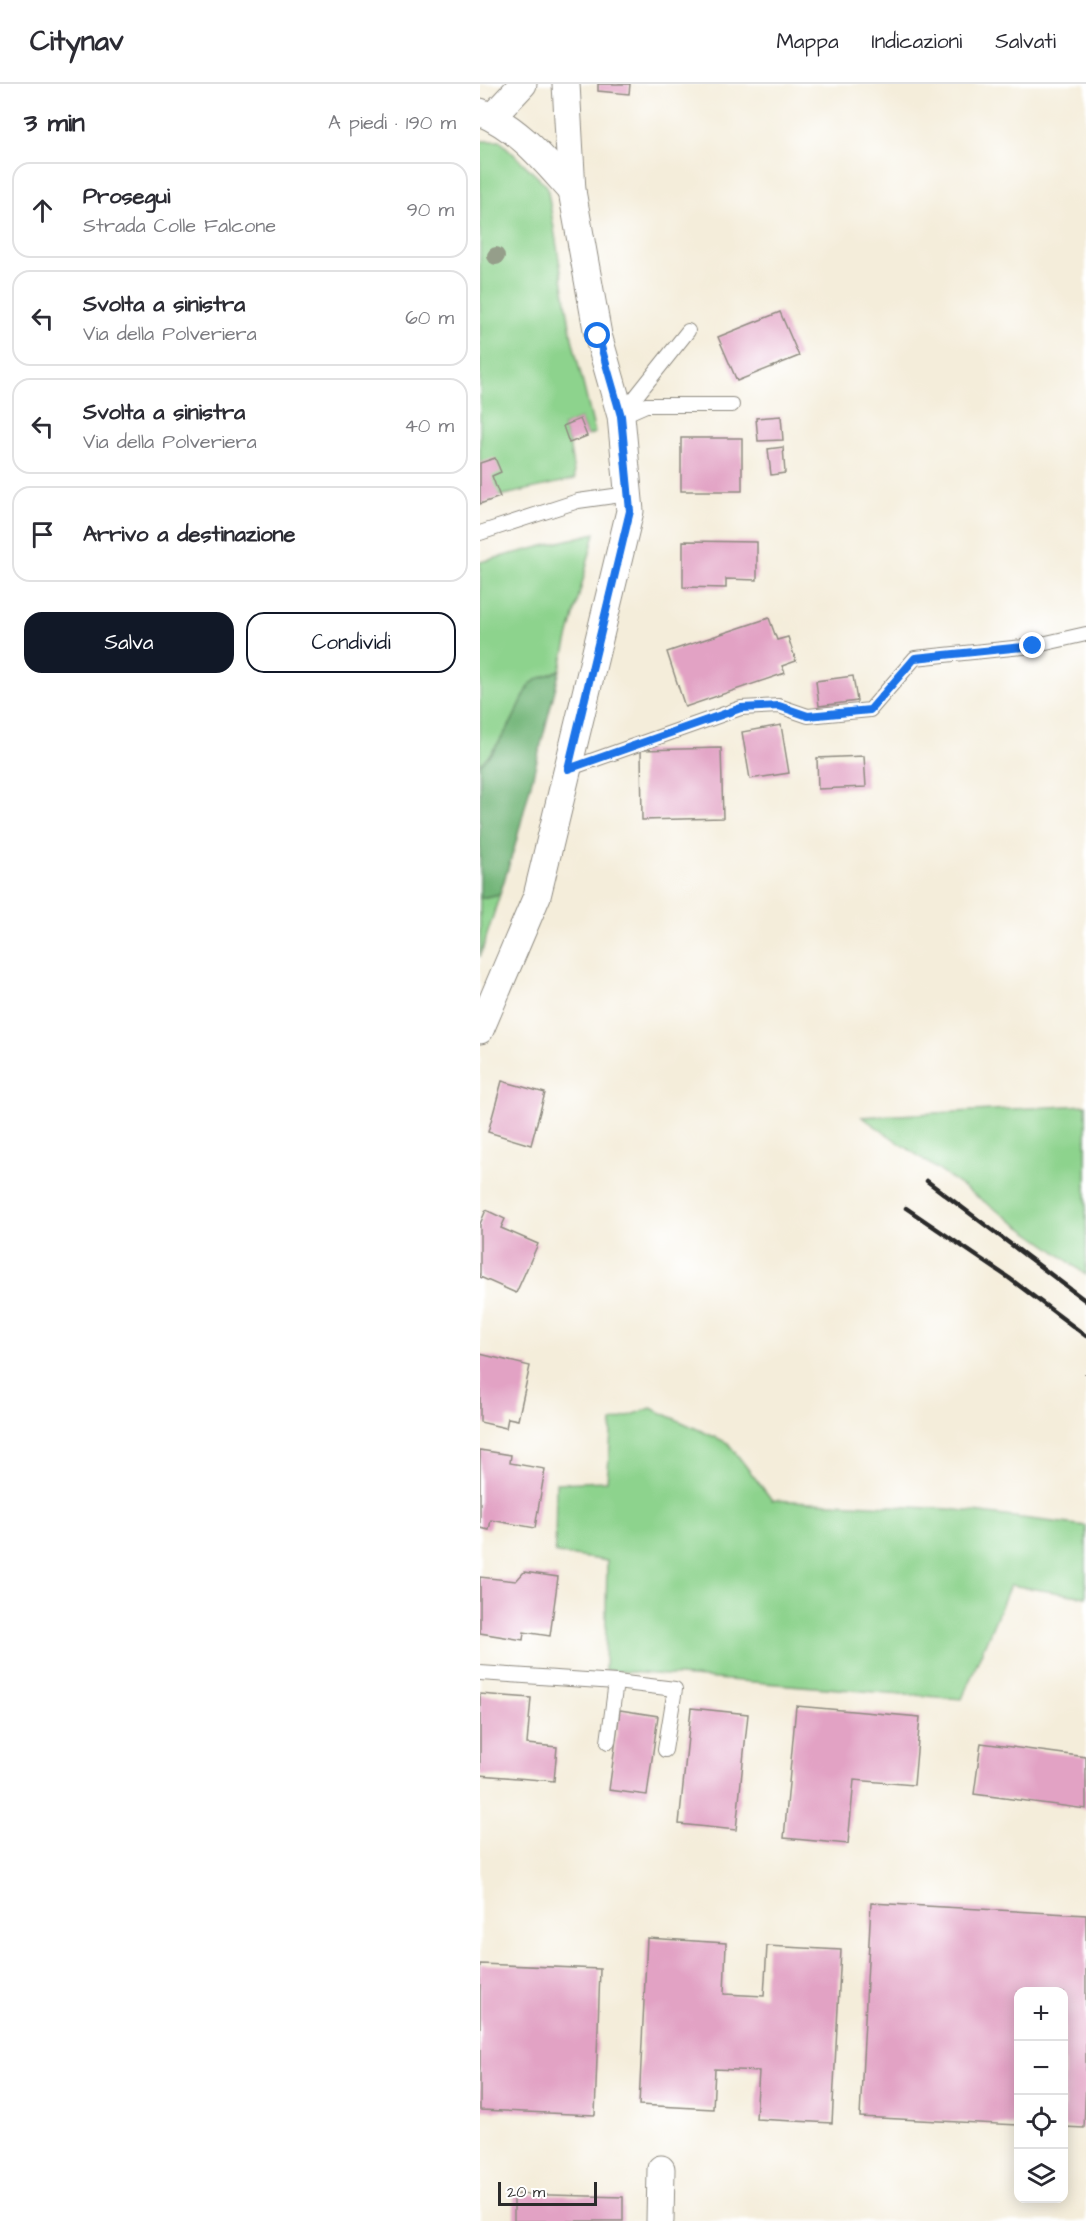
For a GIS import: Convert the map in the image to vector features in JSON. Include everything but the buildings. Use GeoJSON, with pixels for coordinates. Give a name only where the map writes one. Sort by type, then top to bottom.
{"type":"FeatureCollection","features":[{"type":"Feature","properties":{"kind":"street"},"geometry":{"type":"LineString","coordinates":[[523,84],[486,114],[513,130],[532,146],[572,191]]}},
{"type":"Feature","properties":{"kind":"street"},"geometry":{"type":"LineString","coordinates":[[480,1030],[537,896],[630,511],[621,416],[598,336],[572,191],[566,84]]}},
{"type":"Feature","properties":{"kind":"street"},"geometry":{"type":"LineString","coordinates":[[660,2221],[661,2169]]}},
{"type":"Feature","properties":{"kind":"lane"},"geometry":{"type":"LineString","coordinates":[[621,416],[688,331]]}},
{"type":"Feature","properties":{"kind":"lane"},"geometry":{"type":"LineString","coordinates":[[621,416],[646,405],[732,405]]}},
{"type":"Feature","properties":{"kind":"lane"},"geometry":{"type":"LineString","coordinates":[[480,533],[578,501],[628,494]]}},
{"type":"Feature","properties":{"kind":"lane"},"geometry":{"type":"LineString","coordinates":[[568,769],[741,708],[779,706],[808,716],[870,710],[915,658],[1033,646],[1086,634]]}},
{"type":"Feature","properties":{"kind":"lane"},"geometry":{"type":"LineString","coordinates":[[480,1673],[616,1682],[675,1689],[665,1750]]}},
{"type":"Feature","properties":{"kind":"lane"},"geometry":{"type":"LineString","coordinates":[[608,1742],[616,1682]]}},
{"type":"Feature","properties":{"kind":"green space"},"geometry":{"type":"Polygon","coordinates":[[[480,141],[500,141],[547,186],[572,338],[595,433],[587,436],[580,419],[563,426],[569,443],[575,479],[500,496],[480,504],[480,141]]]}},
{"type":"Feature","properties":{"kind":"green space"},"geometry":{"type":"Polygon","coordinates":[[[595,533],[560,670],[540,680],[528,691],[504,734],[480,765],[480,562],[595,533]]]}},
{"type":"Feature","properties":{"kind":"green space"},"geometry":{"type":"Polygon","coordinates":[[[560,670],[515,846],[500,894],[480,898],[480,765],[494,750],[511,723],[530,684],[560,670]]]}},
{"type":"Feature","properties":{"kind":"green space"},"geometry":{"type":"Polygon","coordinates":[[[500,894],[480,957],[480,898],[500,894]]]}},
{"type":"Feature","properties":{"kind":"green space"},"geometry":{"type":"Polygon","coordinates":[[[1086,1105],[1086,1275],[1051,1248],[862,1117],[1086,1105]]]}},
{"type":"Feature","properties":{"kind":"green space"},"geometry":{"type":"Polygon","coordinates":[[[651,1408],[728,1443],[772,1500],[949,1509],[1086,1526],[1086,1597],[1010,1585],[962,1699],[605,1670],[607,1561],[555,1553],[556,1483],[607,1481],[612,1422],[651,1408]]]}},
{"type":"Feature","properties":{"kind":"railway"},"geometry":{"type":"LineString","coordinates":[[927,1181],[1086,1301]]}},
{"type":"Feature","properties":{"kind":"railway"},"geometry":{"type":"LineString","coordinates":[[906,1208],[1009,1278],[1086,1336]]}},
{"type":"Feature","properties":{"kind":"route"},"geometry":{"type":"LineString","coordinates":[[598,336],[621,416],[630,511],[568,769],[741,708],[779,706],[808,716],[870,710],[915,658],[1033,646]]}}]}
